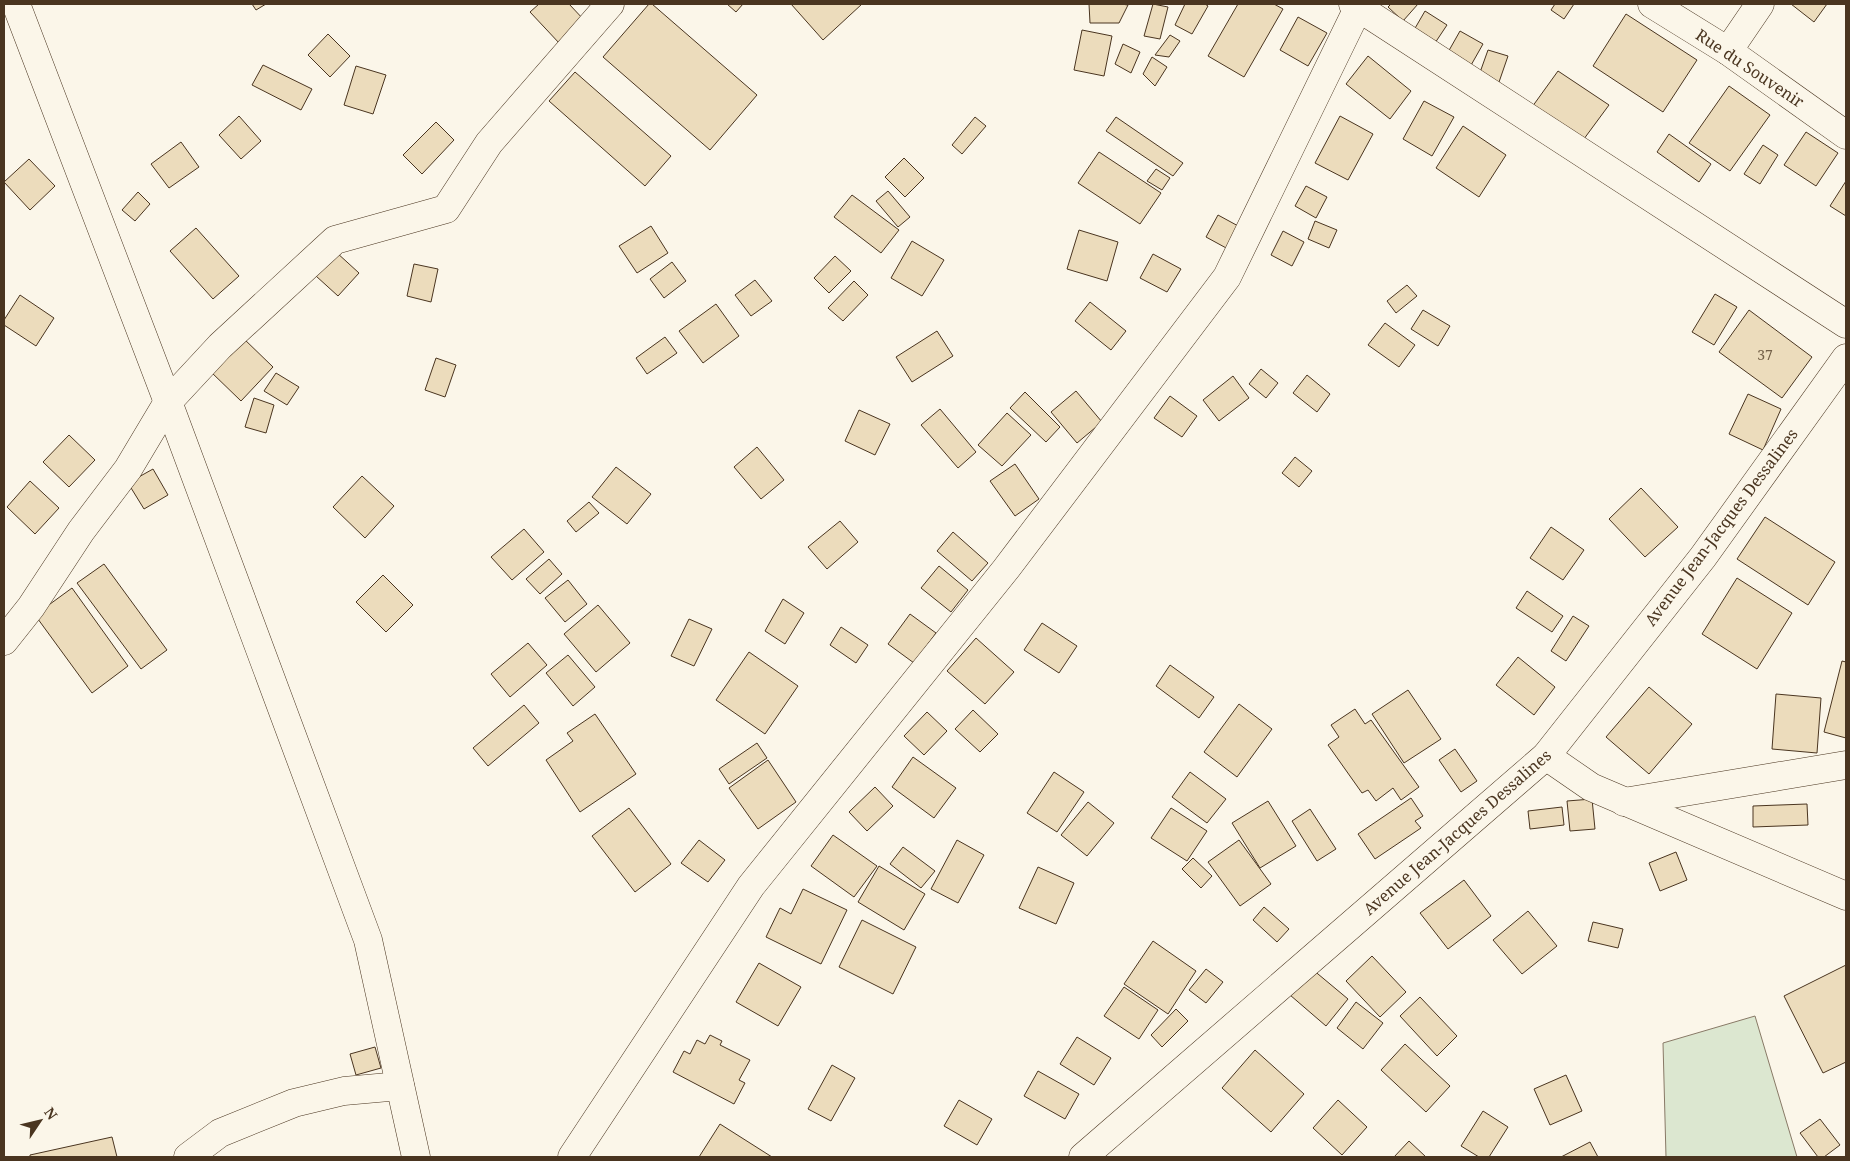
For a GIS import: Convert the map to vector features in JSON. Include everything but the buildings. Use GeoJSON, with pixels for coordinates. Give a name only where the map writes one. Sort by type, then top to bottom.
{"type":"FeatureCollection","features":[{"type":"Feature","properties":{"kind":"street"},"geometry":{"type":"LineString","coordinates":[[16,4],[168,402],[368,940],[416,1157]]}},
{"type":"Feature","properties":{"kind":"street"},"geometry":{"type":"LineString","coordinates":[[4,641],[31,607],[81,531],[128,470],[168,402],[220,346],[335,240],[446,209],[489,144],[610,4]]}},
{"type":"Feature","properties":{"kind":"street","name":"Rue du Souvenir"},"geometry":{"type":"LineString","coordinates":[[1652,4],[1728,51],[1846,136]]}},
{"type":"Feature","properties":{"kind":"street"},"geometry":{"type":"LineString","coordinates":[[1728,51],[1760,4]]}},
{"type":"Feature","properties":{"kind":"street"},"geometry":{"type":"LineString","coordinates":[[572,1157],[751,886],[1006,569],[1227,277],[1357,5],[1846,324]]}},
{"type":"Feature","properties":{"kind":"street","name":"Avenue Jean-Jacques Dessalines"},"geometry":{"type":"LineString","coordinates":[[1083,1157],[1546,756],[1703,557],[1846,358]]}},
{"type":"Feature","properties":{"kind":"street"},"geometry":{"type":"LineString","coordinates":[[1546,756],[1591,787],[1846,896]]}},
{"type":"Feature","properties":{"kind":"street"},"geometry":{"type":"LineString","coordinates":[[1624,802],[1846,765]]}},
{"type":"Feature","properties":{"kind":"street"},"geometry":{"type":"LineString","coordinates":[[188,1157],[220,1133],[294,1104],[344,1092],[400,1086]]}},
{"type":"Feature","properties":{"kind":"green space"},"geometry":{"type":"Polygon","coordinates":[[[1755,1016],[1797,1157],[1666,1157],[1663,1043],[1755,1016]]]}}]}
